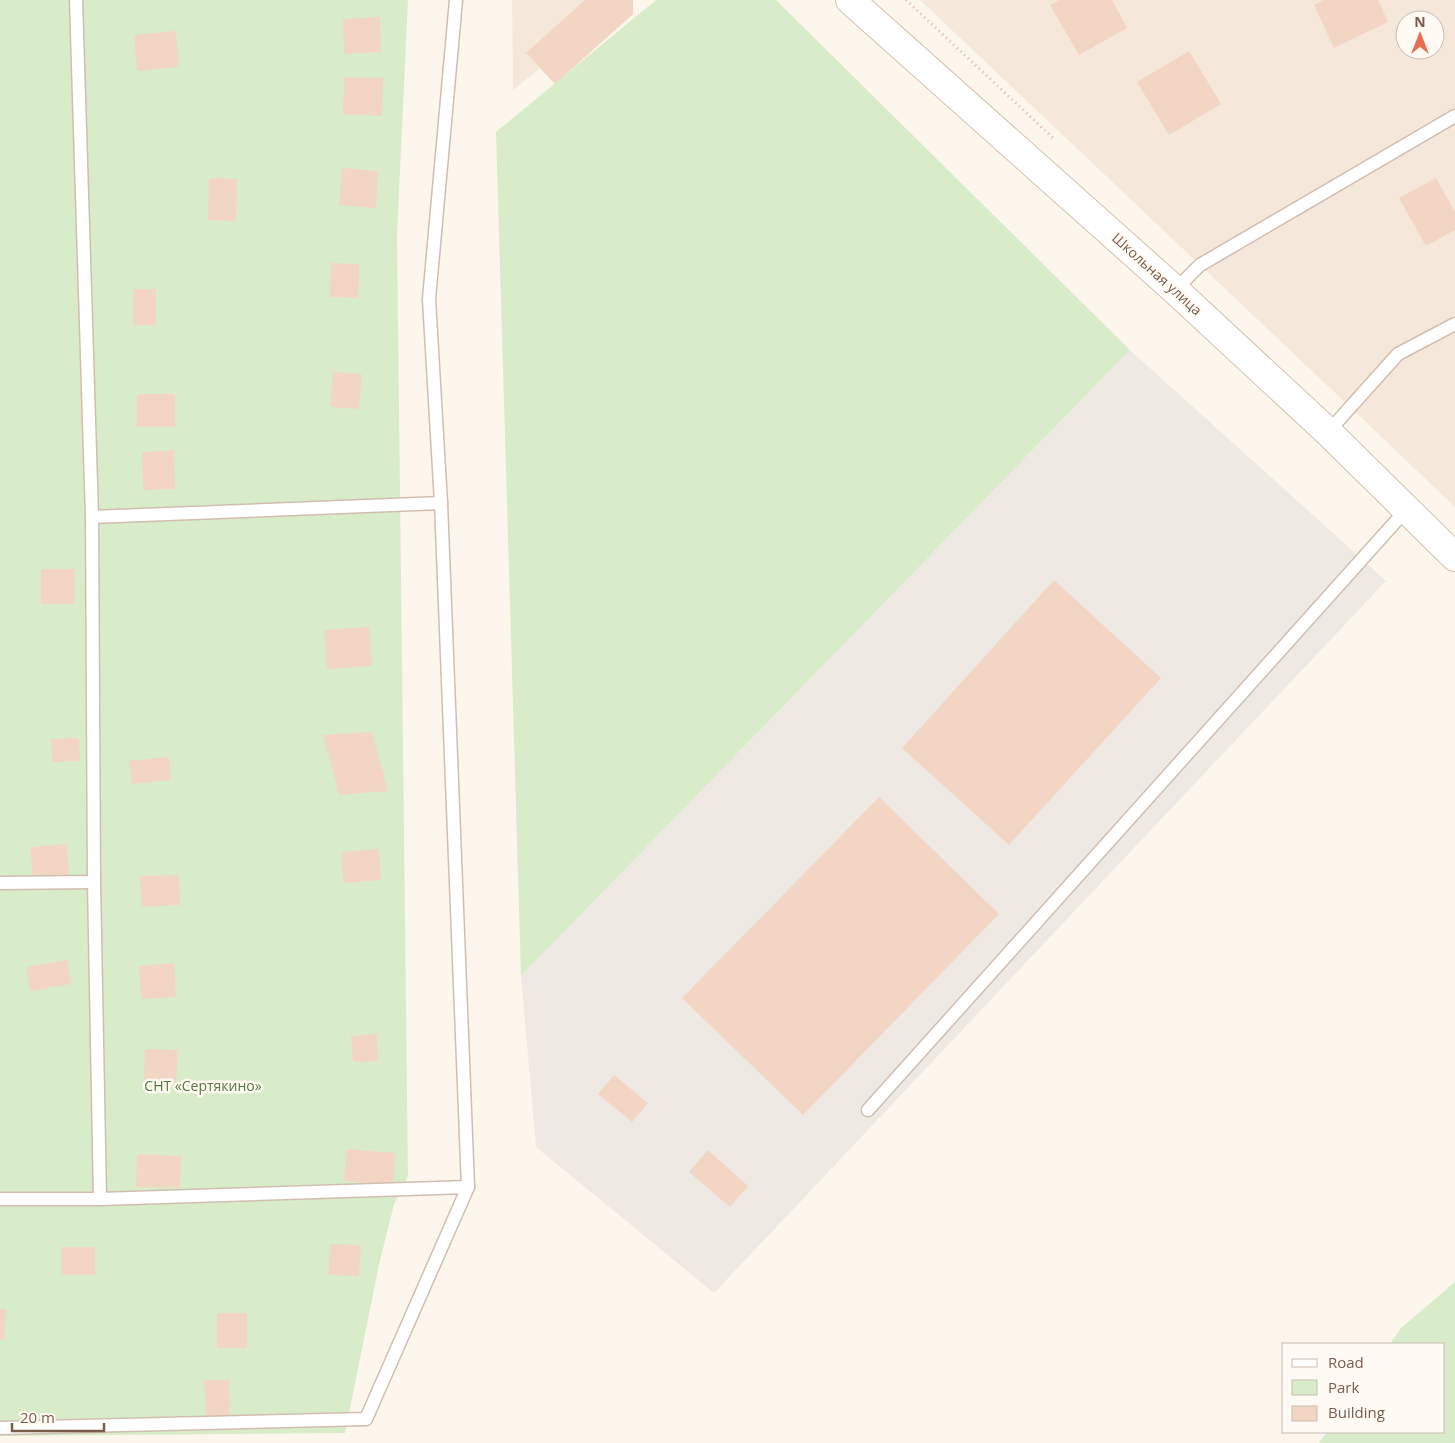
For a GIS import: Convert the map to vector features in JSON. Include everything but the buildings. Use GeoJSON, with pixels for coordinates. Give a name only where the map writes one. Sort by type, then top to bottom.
{"type":"FeatureCollection","features":[{"type":"Feature","properties":{"kind":"street","name":"Школьная улица"},"geometry":{"type":"LineString","coordinates":[[850,0],[1175,290],[1328,432],[1455,556]]}},
{"type":"Feature","properties":{"kind":"lane"},"geometry":{"type":"LineString","coordinates":[[76,0],[92,516],[94,882],[100,1199]]}},
{"type":"Feature","properties":{"kind":"lane"},"geometry":{"type":"LineString","coordinates":[[0,1428],[366,1419],[468,1187],[441,503],[429,299],[456,0]]}},
{"type":"Feature","properties":{"kind":"lane"},"geometry":{"type":"LineString","coordinates":[[1175,290],[1200,265],[1455,116]]}},
{"type":"Feature","properties":{"kind":"lane"},"geometry":{"type":"LineString","coordinates":[[1328,432],[1398,354],[1455,324]]}},
{"type":"Feature","properties":{"kind":"lane"},"geometry":{"type":"LineString","coordinates":[[92,516],[441,503]]}},
{"type":"Feature","properties":{"kind":"lane"},"geometry":{"type":"LineString","coordinates":[[868,1110],[1406,510]]}},
{"type":"Feature","properties":{"kind":"lane"},"geometry":{"type":"LineString","coordinates":[[0,883],[94,882]]}},
{"type":"Feature","properties":{"kind":"lane"},"geometry":{"type":"LineString","coordinates":[[0,1199],[100,1199],[468,1187]]}},
{"type":"Feature","properties":{"kind":"shaded area"},"geometry":{"type":"Polygon","coordinates":[[[512,0],[625,0],[513,90],[512,0]]]}},
{"type":"Feature","properties":{"kind":"shaded area"},"geometry":{"type":"Polygon","coordinates":[[[920,0],[1455,0],[1455,507],[920,0]]]}},
{"type":"Feature","properties":{"kind":"shaded area"},"geometry":{"type":"Polygon","coordinates":[[[1130,350],[1386,581],[714,1293],[536,1147],[521,976],[1130,350]]]}},
{"type":"Feature","properties":{"kind":"green space","name":"СНТ «Сертякино»"},"geometry":{"type":"Polygon","coordinates":[[[0,0],[408,0],[397,235],[408,1176],[394,1204],[379,1265],[345,1433],[0,1436],[0,0]]]}},
{"type":"Feature","properties":{"kind":"green space"},"geometry":{"type":"Polygon","coordinates":[[[656,0],[776,0],[1130,350],[521,976],[496,132],[656,0]]]}},
{"type":"Feature","properties":{"kind":"green space"},"geometry":{"type":"Polygon","coordinates":[[[1455,1282],[1455,1443],[1319,1443],[1326,1433],[1445,1433],[1445,1343],[1391,1343],[1401,1328],[1455,1282]]]}}]}
